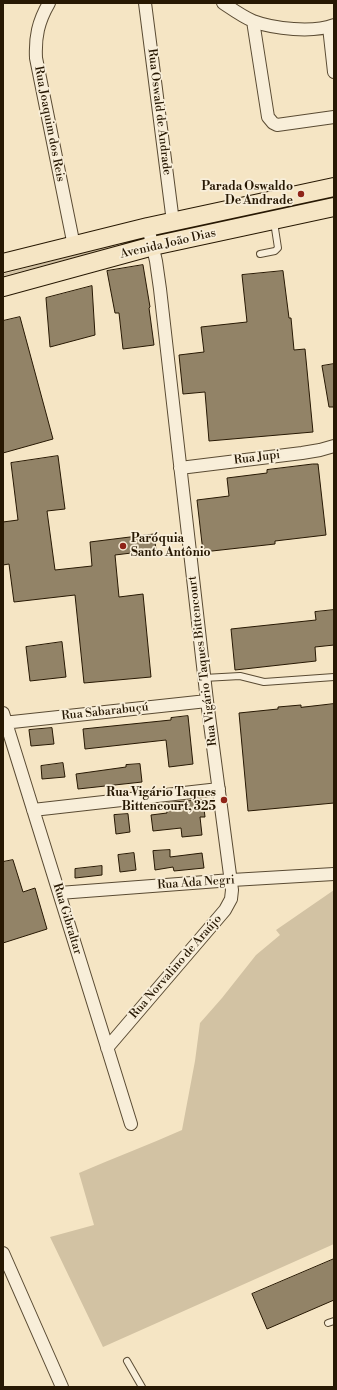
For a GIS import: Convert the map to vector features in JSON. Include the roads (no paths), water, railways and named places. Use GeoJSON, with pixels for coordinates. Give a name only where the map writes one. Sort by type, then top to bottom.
{"type":"FeatureCollection","features":[{"type":"Feature","properties":{"kind":"main road","name":"Avenida João Dias"},"geometry":{"type":"LineString","coordinates":[[3,264],[148,227],[334,187]]}},
{"type":"Feature","properties":{"kind":"main road","name":"Avenida João Dias"},"geometry":{"type":"LineString","coordinates":[[3,287],[153,246],[334,207]]}},
{"type":"Feature","properties":{"kind":"street","name":"Rua Joaquim dos Reis"},"geometry":{"type":"LineString","coordinates":[[49,3],[38,28],[35,41],[36,58],[74,246]]}},
{"type":"Feature","properties":{"kind":"street","name":"Rua Oswald de Andrade"},"geometry":{"type":"LineString","coordinates":[[145,3],[173,222]]}},
{"type":"Feature","properties":{"kind":"street"},"geometry":{"type":"LineString","coordinates":[[223,3],[253,21],[280,27],[301,29],[332,26],[334,72]]}},
{"type":"Feature","properties":{"kind":"street"},"geometry":{"type":"LineString","coordinates":[[253,21],[268,117],[270,121],[277,124],[334,117]]}},
{"type":"Feature","properties":{"kind":"street","name":"Rua Vigário Taques Bittencourt"},"geometry":{"type":"LineString","coordinates":[[148,227],[153,246],[160,289],[204,678],[218,789],[232,880]]}},
{"type":"Feature","properties":{"kind":"street","name":"Rua Jupi"},"geometry":{"type":"LineString","coordinates":[[180,468],[302,453],[334,446]]}},
{"type":"Feature","properties":{"kind":"street","name":"Rua Sabarabuçú"},"geometry":{"type":"LineString","coordinates":[[4,719],[207,701]]}},
{"type":"Feature","properties":{"kind":"street","name":"Rua Gibraltar"},"geometry":{"type":"LineString","coordinates":[[4,719],[131,1124]]}},
{"type":"Feature","properties":{"kind":"street"},"geometry":{"type":"LineString","coordinates":[[33,810],[218,789]]}},
{"type":"Feature","properties":{"kind":"street","name":"Rua Ada Negri"},"geometry":{"type":"LineString","coordinates":[[59,893],[334,874]]}},
{"type":"Feature","properties":{"kind":"street","name":"Rua Norvalino de Araújo"},"geometry":{"type":"LineString","coordinates":[[107,1048],[225,910],[230,900],[232,880]]}},
{"type":"Feature","properties":{"kind":"street"},"geometry":{"type":"LineString","coordinates":[[3,1253],[62,1387]]}},
{"type":"Feature","properties":{"kind":"lane"},"geometry":{"type":"LineString","coordinates":[[260,254],[275,251],[278,248],[274,220]]}},
{"type":"Feature","properties":{"kind":"lane"},"geometry":{"type":"LineString","coordinates":[[204,678],[240,676],[264,682],[334,677]]}},
{"type":"Feature","properties":{"kind":"lane"},"geometry":{"type":"LineString","coordinates":[[127,1361],[142,1387]]}},
{"type":"Feature","properties":{"kind":"place","name":"Parada Oswaldo De Andrade"},"geometry":{"type":"Point","coordinates":[301,194]}},
{"type":"Feature","properties":{"kind":"place","name":"Paróquia Santo Antônio"},"geometry":{"type":"Point","coordinates":[123,546]}},
{"type":"Feature","properties":{"kind":"place","name":"Rua Vigário Taques Bittencourt, 325"},"geometry":{"type":"Point","coordinates":[224,800]}}]}
